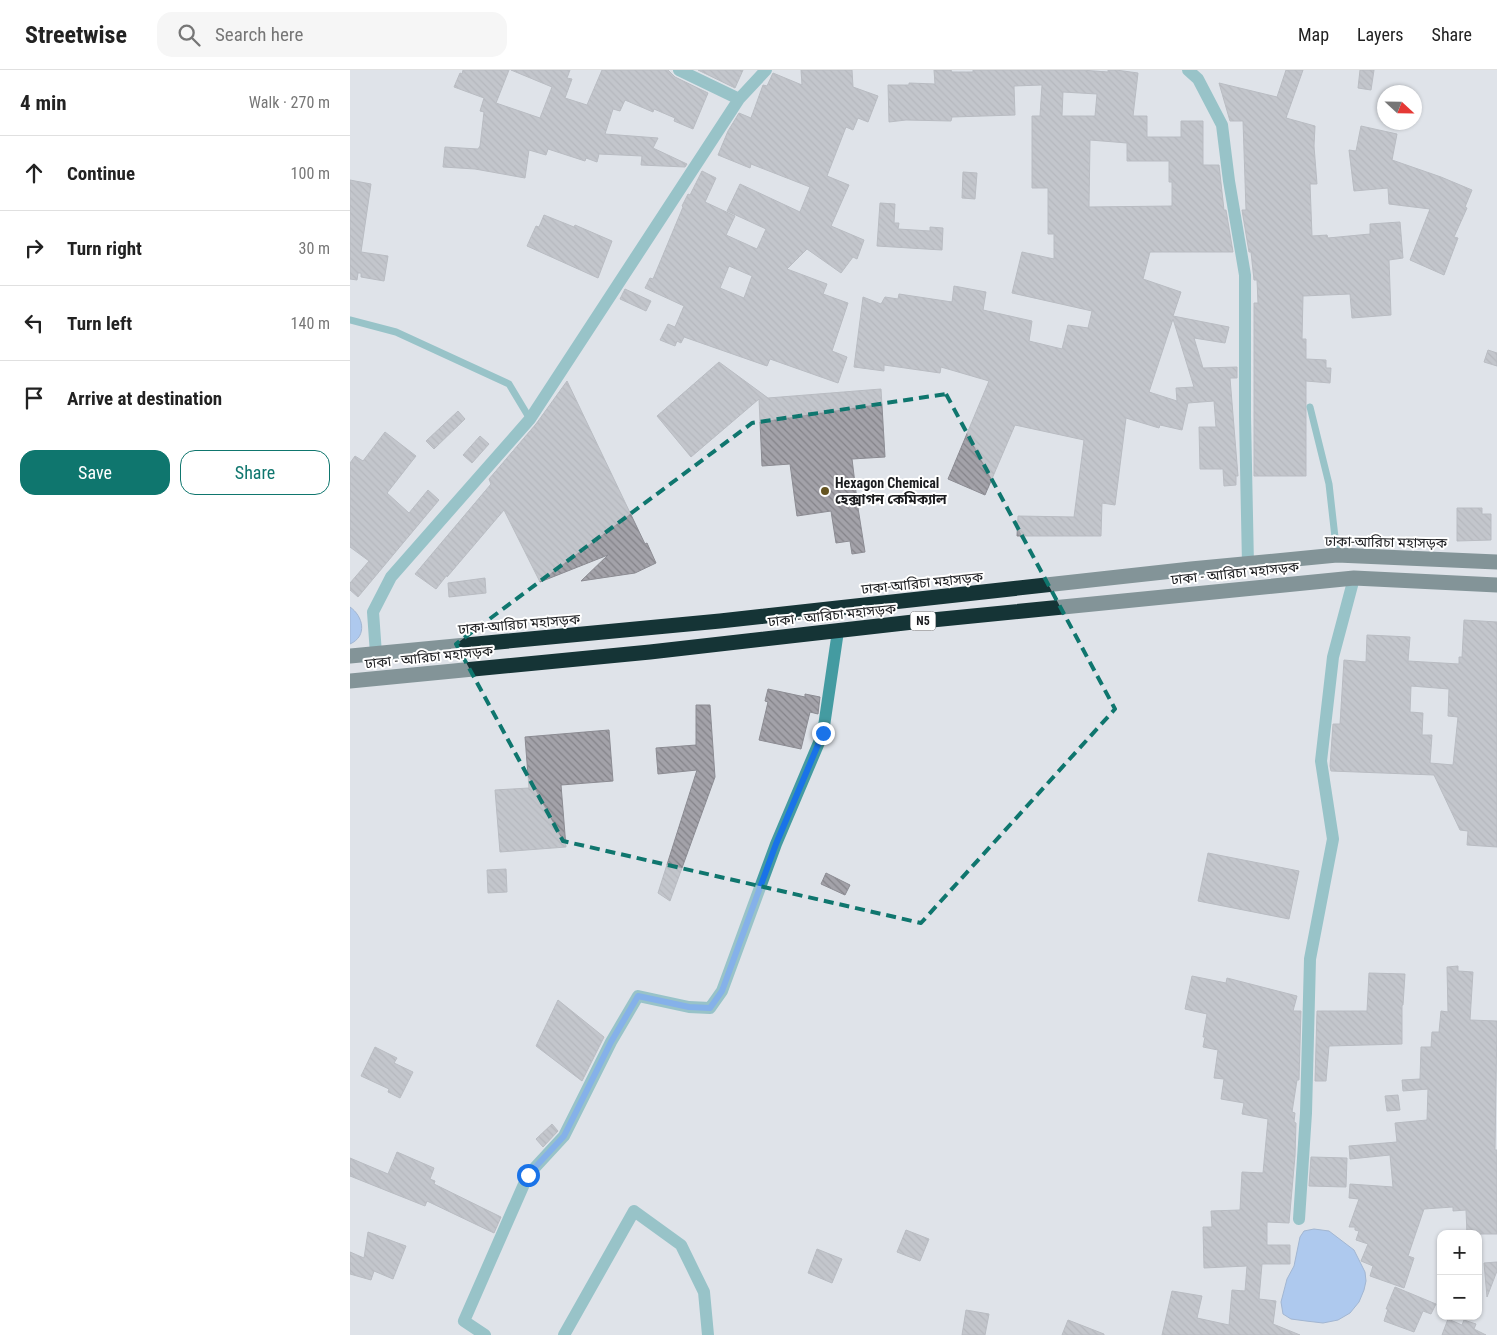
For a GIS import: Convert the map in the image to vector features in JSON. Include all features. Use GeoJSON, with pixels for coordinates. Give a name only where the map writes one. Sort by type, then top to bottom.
{"type":"FeatureCollection","features":[{"type":"Feature","properties":{"kind":"highway","name":"ঢাকা-আরিচা মহাসড়ক"},"geometry":{"type":"LineString","coordinates":[[350,656],[720,622],[1191,569],[1337,555],[1497,562]]}},
{"type":"Feature","properties":{"kind":"highway","name":"ঢাকা - আরিচা মহাসড়ক"},"geometry":{"type":"LineString","coordinates":[[350,681],[660,651],[838,630],[1354,578],[1497,585]]}},
{"type":"Feature","properties":{"kind":"street"},"geometry":{"type":"LineString","coordinates":[[679,70],[739,99]]}},
{"type":"Feature","properties":{"kind":"street"},"geometry":{"type":"LineString","coordinates":[[376,654],[373,612],[391,577],[530,418],[739,99],[766,70]]}},
{"type":"Feature","properties":{"kind":"street"},"geometry":{"type":"LineString","coordinates":[[1188,70],[1198,79],[1222,125],[1229,181],[1245,274],[1248,565]]}},
{"type":"Feature","properties":{"kind":"street"},"geometry":{"type":"LineString","coordinates":[[1299,1220],[1306,1113],[1310,959],[1333,839],[1321,761],[1333,657],[1354,578]]}},
{"type":"Feature","properties":{"kind":"street"},"geometry":{"type":"LineString","coordinates":[[485,1335],[464,1321],[528,1175],[564,1136],[611,1042],[638,996],[689,1007],[710,1008],[722,991],[776,844],[823,733],[838,630]]}},
{"type":"Feature","properties":{"kind":"street"},"geometry":{"type":"LineString","coordinates":[[564,1335],[634,1211],[680,1245],[704,1292],[708,1335]]}},
{"type":"Feature","properties":{"kind":"lane"},"geometry":{"type":"LineString","coordinates":[[350,320],[396,332],[509,384],[530,418]]}},
{"type":"Feature","properties":{"kind":"lane"},"geometry":{"type":"LineString","coordinates":[[1310,407],[1330,484],[1337,555]]}},
{"type":"Feature","properties":{"kind":"highlighted area"},"geometry":{"type":"Polygon","coordinates":[[[946,394],[1115,709],[921,923],[563,841],[456,644],[752,423],[946,394]]]}},
{"type":"Feature","properties":{"kind":"water"},"geometry":{"type":"Polygon","coordinates":[[[350,607],[358,615],[362,626],[359,636],[350,644],[350,607]]]}},
{"type":"Feature","properties":{"kind":"water"},"geometry":{"type":"Polygon","coordinates":[[[1314,1229],[1329,1231],[1354,1250],[1365,1272],[1366,1281],[1359,1302],[1350,1313],[1338,1320],[1323,1323],[1291,1319],[1283,1314],[1281,1302],[1287,1279],[1294,1266],[1300,1237],[1304,1231],[1314,1229]]]}},
{"type":"Feature","properties":{"kind":"building"},"geometry":{"type":"Polygon","coordinates":[[[463,70],[509,70],[496,103],[540,118],[552,87],[511,70],[570,70],[567,78],[572,79],[565,98],[587,105],[602,70],[668,70],[675,77],[708,93],[693,129],[674,121],[675,118],[654,109],[653,112],[625,100],[620,111],[613,109],[605,134],[658,138],[653,148],[687,164],[685,167],[641,165],[642,156],[599,154],[597,162],[586,158],[585,161],[548,149],[546,155],[529,150],[525,178],[475,169],[443,167],[445,147],[478,149],[480,146],[484,112],[480,111],[484,98],[454,87],[463,70]]]}},
{"type":"Feature","properties":{"kind":"building"},"geometry":{"type":"Polygon","coordinates":[[[698,70],[743,70],[735,88],[698,70]]]}},
{"type":"Feature","properties":{"kind":"building"},"geometry":{"type":"Polygon","coordinates":[[[801,70],[852,70],[853,87],[878,96],[868,122],[858,118],[853,130],[846,127],[827,176],[849,185],[831,226],[864,240],[857,259],[853,257],[841,273],[807,249],[787,269],[827,284],[823,294],[848,303],[832,351],[847,357],[838,383],[770,359],[767,366],[684,337],[681,343],[677,341],[675,346],[660,340],[668,324],[675,327],[684,306],[645,288],[650,278],[653,279],[682,206],[702,171],[716,178],[705,202],[735,216],[726,235],[757,249],[766,229],[727,211],[740,184],[800,212],[810,187],[751,164],[750,168],[718,155],[728,131],[739,113],[751,118],[763,85],[767,86],[773,73],[802,85],[801,70]],[[729,266],[720,288],[744,298],[752,276],[729,266]]]}},
{"type":"Feature","properties":{"kind":"building"},"geometry":{"type":"Polygon","coordinates":[[[934,70],[951,70],[952,72],[973,72],[973,70],[1081,70],[1108,72],[1108,70],[1116,70],[1138,73],[1133,116],[1147,116],[1147,137],[1181,137],[1181,121],[1203,121],[1203,165],[1219,165],[1224,210],[1226,210],[1233,252],[1150,252],[1143,279],[1181,292],[1173,316],[1229,327],[1225,343],[1194,338],[1203,368],[1237,367],[1237,378],[1230,378],[1238,476],[1236,476],[1236,485],[1224,486],[1223,469],[1200,469],[1199,427],[1216,427],[1214,401],[1188,403],[1182,430],[1160,425],[1159,428],[1126,418],[1115,505],[1102,503],[1101,536],[1017,536],[1018,516],[1074,517],[1084,440],[1015,425],[985,495],[948,479],[989,381],[941,367],[940,373],[884,365],[884,371],[854,367],[863,297],[881,304],[885,297],[898,299],[899,294],[952,302],[954,286],[986,292],[983,310],[1032,321],[1029,341],[1062,349],[1068,325],[1088,328],[1092,311],[1012,293],[1022,252],[1054,259],[1054,234],[1048,234],[1048,188],[1032,188],[1032,116],[1040,116],[1042,85],[1014,86],[1015,115],[952,117],[951,121],[906,120],[889,122],[888,85],[909,85],[909,83],[935,84],[934,70]],[[1063,92],[1062,116],[1095,116],[1097,94],[1063,92]],[[1090,140],[1089,207],[1172,206],[1172,182],[1169,182],[1169,161],[1127,161],[1127,143],[1090,140]],[[1173,319],[1149,392],[1177,401],[1176,388],[1194,387],[1173,319]]]}},
{"type":"Feature","properties":{"kind":"building"},"geometry":{"type":"Polygon","coordinates":[[[1286,70],[1303,70],[1286,118],[1315,126],[1314,146],[1317,184],[1310,184],[1312,236],[1327,235],[1328,238],[1370,234],[1370,224],[1400,222],[1403,258],[1389,260],[1391,315],[1352,318],[1350,294],[1303,296],[1302,339],[1306,339],[1306,359],[1326,360],[1326,368],[1331,368],[1330,383],[1306,381],[1306,476],[1254,476],[1254,303],[1258,303],[1257,280],[1254,280],[1251,252],[1249,252],[1242,210],[1246,210],[1243,121],[1230,121],[1219,83],[1277,97],[1286,70]]]}},
{"type":"Feature","properties":{"kind":"building"},"geometry":{"type":"Polygon","coordinates":[[[1360,70],[1374,70],[1371,90],[1358,88],[1360,70]]]}},
{"type":"Feature","properties":{"kind":"building"},"geometry":{"type":"Polygon","coordinates":[[[1361,126],[1397,134],[1392,160],[1472,190],[1465,207],[1467,208],[1454,237],[1458,238],[1444,275],[1410,260],[1430,209],[1389,204],[1388,188],[1354,191],[1349,150],[1356,151],[1361,126]]]}},
{"type":"Feature","properties":{"kind":"building"},"geometry":{"type":"Polygon","coordinates":[[[963,172],[977,173],[975,199],[962,198],[963,172]]]}},
{"type":"Feature","properties":{"kind":"building"},"geometry":{"type":"Polygon","coordinates":[[[350,180],[371,184],[361,252],[388,256],[384,281],[361,277],[361,273],[358,273],[357,280],[350,279],[350,180]]]}},
{"type":"Feature","properties":{"kind":"building"},"geometry":{"type":"Polygon","coordinates":[[[880,203],[895,204],[894,223],[899,223],[898,229],[930,231],[930,227],[943,228],[942,250],[877,246],[880,203]]]}},
{"type":"Feature","properties":{"kind":"building"},"geometry":{"type":"Polygon","coordinates":[[[544,215],[574,227],[575,225],[612,241],[598,278],[527,246],[536,226],[539,227],[544,215]]]}},
{"type":"Feature","properties":{"kind":"building"},"geometry":{"type":"Polygon","coordinates":[[[625,289],[651,301],[646,311],[620,299],[625,289]]]}},
{"type":"Feature","properties":{"kind":"building"},"geometry":{"type":"Polygon","coordinates":[[[1488,350],[1497,353],[1497,366],[1484,362],[1488,350]]]}},
{"type":"Feature","properties":{"kind":"building"},"geometry":{"type":"Polygon","coordinates":[[[719,362],[768,398],[881,389],[885,457],[852,459],[865,552],[852,554],[850,541],[836,543],[831,511],[797,516],[790,464],[762,466],[759,399],[691,457],[657,416],[719,362]]]}},
{"type":"Feature","properties":{"kind":"building"},"geometry":{"type":"Polygon","coordinates":[[[567,381],[645,544],[647,543],[656,563],[635,573],[581,581],[608,555],[540,582],[504,510],[436,589],[415,574],[491,484],[489,479],[536,424],[567,381]]]}},
{"type":"Feature","properties":{"kind":"building"},"geometry":{"type":"Polygon","coordinates":[[[458,411],[465,419],[434,449],[426,441],[458,411]]]}},
{"type":"Feature","properties":{"kind":"building"},"geometry":{"type":"Polygon","coordinates":[[[385,432],[416,456],[387,493],[409,513],[428,490],[439,500],[358,597],[350,590],[350,583],[369,561],[350,547],[350,463],[355,456],[363,461],[385,432]]]}},
{"type":"Feature","properties":{"kind":"building"},"geometry":{"type":"Polygon","coordinates":[[[480,436],[489,444],[472,463],[463,455],[480,436]]]}},
{"type":"Feature","properties":{"kind":"building"},"geometry":{"type":"Polygon","coordinates":[[[1457,508],[1482,508],[1482,514],[1491,514],[1491,540],[1457,541],[1457,508]]]}},
{"type":"Feature","properties":{"kind":"building"},"geometry":{"type":"Polygon","coordinates":[[[485,578],[486,593],[449,597],[448,583],[485,578]]]}},
{"type":"Feature","properties":{"kind":"building"},"geometry":{"type":"Polygon","coordinates":[[[1464,620],[1497,622],[1497,847],[1467,845],[1468,831],[1460,830],[1434,775],[1331,771],[1330,766],[1333,724],[1340,724],[1344,660],[1366,662],[1367,635],[1410,637],[1408,661],[1459,664],[1459,657],[1462,657],[1464,620]],[[1411,686],[1410,712],[1423,713],[1422,735],[1432,735],[1430,763],[1453,765],[1458,717],[1448,716],[1449,689],[1411,686]]]}},
{"type":"Feature","properties":{"kind":"building"},"geometry":{"type":"Polygon","coordinates":[[[768,689],[805,697],[805,694],[820,697],[818,714],[810,712],[801,749],[759,740],[768,702],[765,701],[768,689]]]}},
{"type":"Feature","properties":{"kind":"building"},"geometry":{"type":"Polygon","coordinates":[[[696,705],[710,705],[715,777],[670,901],[658,893],[697,770],[658,774],[656,748],[696,745],[696,705]]]}},
{"type":"Feature","properties":{"kind":"building"},"geometry":{"type":"Polygon","coordinates":[[[609,730],[613,781],[561,785],[566,847],[500,852],[495,790],[529,788],[525,737],[609,730]]]}},
{"type":"Feature","properties":{"kind":"building"},"geometry":{"type":"Polygon","coordinates":[[[1208,853],[1299,871],[1289,919],[1198,901],[1208,853]]]}},
{"type":"Feature","properties":{"kind":"building"},"geometry":{"type":"Polygon","coordinates":[[[506,869],[507,892],[488,893],[487,870],[506,869]]]}},
{"type":"Feature","properties":{"kind":"building"},"geometry":{"type":"Polygon","coordinates":[[[826,873],[850,885],[845,895],[821,884],[826,873]]]}},
{"type":"Feature","properties":{"kind":"building"},"geometry":{"type":"Polygon","coordinates":[[[1458,966],[1458,971],[1473,972],[1470,1020],[1497,1021],[1495,1150],[1497,1150],[1497,1234],[1482,1234],[1482,1230],[1467,1230],[1466,1210],[1453,1211],[1453,1207],[1424,1209],[1408,1256],[1414,1258],[1404,1288],[1370,1276],[1373,1266],[1361,1261],[1368,1244],[1356,1240],[1359,1231],[1355,1230],[1355,1227],[1349,1227],[1359,1199],[1349,1198],[1350,1184],[1393,1187],[1390,1155],[1350,1159],[1349,1146],[1397,1142],[1395,1123],[1427,1120],[1428,1089],[1403,1091],[1402,1080],[1420,1079],[1421,1047],[1431,1047],[1432,1032],[1439,1032],[1441,1011],[1448,1012],[1447,967],[1458,966]]]}},
{"type":"Feature","properties":{"kind":"building"},"geometry":{"type":"Polygon","coordinates":[[[1369,973],[1405,974],[1402,1005],[1402,1044],[1329,1046],[1326,1081],[1315,1081],[1317,1011],[1367,1011],[1369,973]]]}},
{"type":"Feature","properties":{"kind":"building"},"geometry":{"type":"Polygon","coordinates":[[[1192,976],[1226,983],[1227,978],[1297,996],[1293,1011],[1301,1011],[1299,1080],[1297,1080],[1292,1112],[1295,1113],[1294,1122],[1296,1123],[1289,1223],[1267,1222],[1267,1245],[1290,1245],[1290,1264],[1262,1264],[1259,1299],[1276,1301],[1273,1324],[1300,1335],[1162,1335],[1172,1291],[1202,1296],[1197,1318],[1229,1325],[1232,1290],[1245,1291],[1247,1266],[1204,1268],[1203,1227],[1212,1227],[1211,1211],[1240,1210],[1242,1172],[1263,1173],[1268,1119],[1242,1114],[1244,1103],[1221,1099],[1224,1079],[1214,1078],[1218,1050],[1203,1047],[1207,1014],[1185,1009],[1192,976]]]}},
{"type":"Feature","properties":{"kind":"building"},"geometry":{"type":"Polygon","coordinates":[[[558,1000],[604,1037],[582,1081],[536,1046],[558,1000]]]}},
{"type":"Feature","properties":{"kind":"building"},"geometry":{"type":"Polygon","coordinates":[[[375,1047],[397,1058],[394,1063],[413,1072],[400,1098],[388,1092],[389,1089],[361,1076],[375,1047]]]}},
{"type":"Feature","properties":{"kind":"building"},"geometry":{"type":"Polygon","coordinates":[[[1398,1095],[1400,1110],[1387,1111],[1385,1096],[1398,1095]]]}},
{"type":"Feature","properties":{"kind":"building"},"geometry":{"type":"Polygon","coordinates":[[[552,1124],[558,1131],[543,1147],[536,1139],[552,1124]]]}},
{"type":"Feature","properties":{"kind":"building"},"geometry":{"type":"Polygon","coordinates":[[[397,1152],[434,1168],[430,1179],[435,1181],[434,1184],[501,1217],[494,1233],[427,1201],[425,1206],[350,1176],[350,1158],[388,1174],[397,1152]]]}},
{"type":"Feature","properties":{"kind":"building"},"geometry":{"type":"Polygon","coordinates":[[[1311,1157],[1347,1158],[1346,1187],[1309,1186],[1311,1157]]]}},
{"type":"Feature","properties":{"kind":"building"},"geometry":{"type":"Polygon","coordinates":[[[906,1230],[929,1239],[920,1261],[897,1252],[906,1230]]]}},
{"type":"Feature","properties":{"kind":"building"},"geometry":{"type":"Polygon","coordinates":[[[368,1232],[406,1246],[393,1279],[374,1271],[371,1280],[350,1274],[350,1252],[364,1258],[368,1232]]]}},
{"type":"Feature","properties":{"kind":"building"},"geometry":{"type":"Polygon","coordinates":[[[817,1249],[842,1259],[832,1283],[808,1273],[817,1249]]]}},
{"type":"Feature","properties":{"kind":"building"},"geometry":{"type":"Polygon","coordinates":[[[1497,1262],[1497,1271],[1487,1297],[1484,1263],[1497,1262]]]}},
{"type":"Feature","properties":{"kind":"building"},"geometry":{"type":"Polygon","coordinates":[[[1395,1287],[1436,1304],[1431,1314],[1423,1311],[1414,1332],[1384,1321],[1388,1309],[1386,1309],[1395,1287]]]}},
{"type":"Feature","properties":{"kind":"building"},"geometry":{"type":"Polygon","coordinates":[[[966,1310],[989,1314],[985,1335],[962,1335],[966,1310]]]}},
{"type":"Feature","properties":{"kind":"building"},"geometry":{"type":"Polygon","coordinates":[[[1068,1320],[1104,1334],[1104,1335],[1062,1335],[1068,1320]]]}},
{"type":"Feature","properties":{"kind":"building"},"geometry":{"type":"Polygon","coordinates":[[[1448,1320],[1462,1325],[1464,1320],[1476,1324],[1474,1329],[1486,1335],[1442,1335],[1448,1320]]]}},
{"type":"Feature","properties":{"kind":"place","name":"Hexagon Chemical হেক্সাগন কেমিক্যাল"},"geometry":{"type":"Point","coordinates":[825,491]}},
{"type":"Feature","properties":{"kind":"route"},"geometry":{"type":"LineString","coordinates":[[528,1175],[564,1136],[611,1042],[638,996],[689,1007],[710,1008],[722,991],[776,844],[823,733]]}}]}
